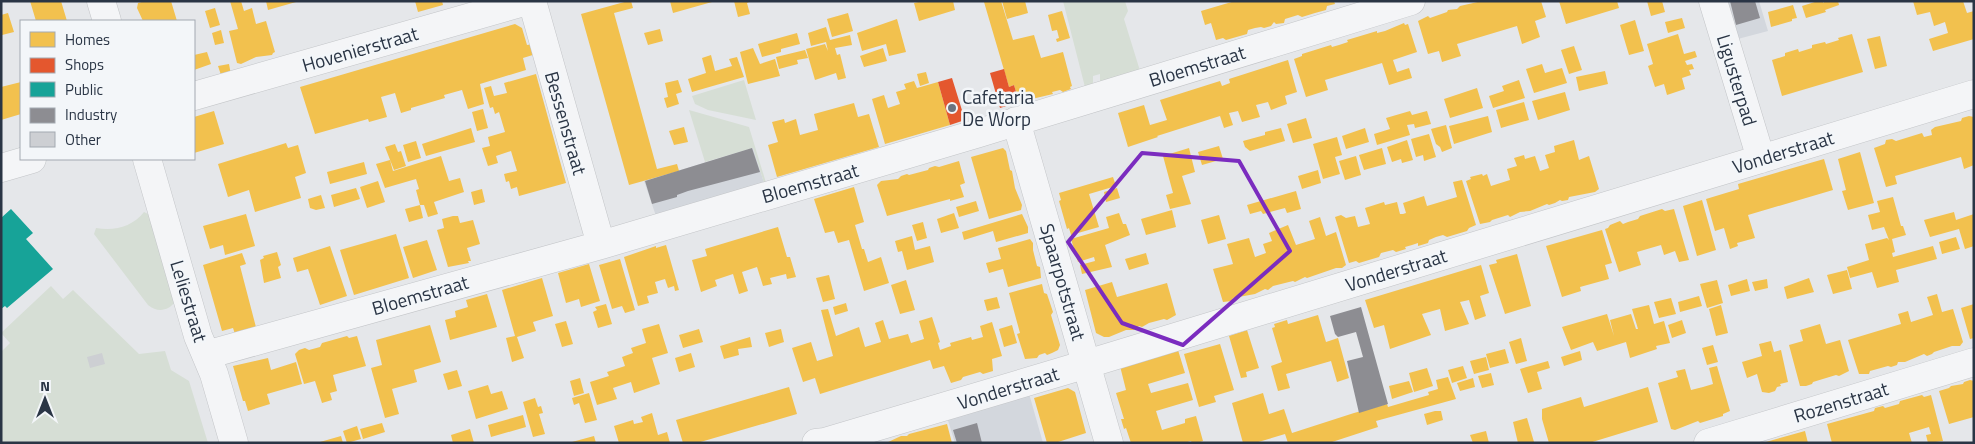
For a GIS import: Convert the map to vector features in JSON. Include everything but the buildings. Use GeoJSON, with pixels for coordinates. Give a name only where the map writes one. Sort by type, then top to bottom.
{"type":"FeatureCollection","features":[{"type":"Feature","properties":{"kind":"street"},"geometry":{"type":"LineString","coordinates":[[101,1],[107,20]]}},
{"type":"Feature","properties":{"kind":"street","name":"Hovenierstraat"},"geometry":{"type":"LineString","coordinates":[[195,96],[526,1]]}},
{"type":"Feature","properties":{"kind":"street","name":"Bessenstraat"},"geometry":{"type":"LineString","coordinates":[[532,1],[601,245]]}},
{"type":"Feature","properties":{"kind":"street","name":"Bloemstraat"},"geometry":{"type":"LineString","coordinates":[[206,355],[601,245],[1410,1]]}},
{"type":"Feature","properties":{"kind":"street","name":"Ligusterpad"},"geometry":{"type":"LineString","coordinates":[[1713,1],[1760,159]]}},
{"type":"Feature","properties":{"kind":"street","name":"Vonderstraat"},"geometry":{"type":"LineString","coordinates":[[816,443],[825,442],[1087,364],[1974,94]]}},
{"type":"Feature","properties":{"kind":"street","name":"Spaarpotstraat"},"geometry":{"type":"LineString","coordinates":[[1016,121],[1109,443]]}},
{"type":"Feature","properties":{"kind":"street"},"geometry":{"type":"LineString","coordinates":[[1,168],[29,160]]}},
{"type":"Feature","properties":{"kind":"street","name":"Leliestraat"},"geometry":{"type":"LineString","coordinates":[[147,160],[198,336],[214,374],[234,443]]}},
{"type":"Feature","properties":{"kind":"street","name":"Rozenstraat"},"geometry":{"type":"LineString","coordinates":[[1708,443],[1974,362]]}},
{"type":"Feature","properties":{"kind":"highlighted area"},"geometry":{"type":"Polygon","coordinates":[[[1142,153],[1239,161],[1290,251],[1183,345],[1122,323],[1068,242],[1142,153]]]}},
{"type":"Feature","properties":{"kind":"shaded area"},"geometry":{"type":"Polygon","coordinates":[[[1063,1],[1125,1],[1128,11],[1124,19],[1141,74],[1100,87],[1100,74],[1093,76],[1093,89],[1086,91],[1063,1]]]}},
{"type":"Feature","properties":{"kind":"shaded area"},"geometry":{"type":"Polygon","coordinates":[[[1723,1],[1759,1],[1768,31],[1734,40],[1723,1]]]}},
{"type":"Feature","properties":{"kind":"shaded area"},"geometry":{"type":"Polygon","coordinates":[[[744,80],[756,120],[708,110],[695,104],[692,96],[744,80]]]}},
{"type":"Feature","properties":{"kind":"shaded area"},"geometry":{"type":"Polygon","coordinates":[[[689,110],[749,127],[767,186],[765,186],[753,148],[705,162],[689,110]]]}},
{"type":"Feature","properties":{"kind":"shaded area"},"geometry":{"type":"Polygon","coordinates":[[[753,148],[765,186],[657,219],[644,181],[753,148]]]}},
{"type":"Feature","properties":{"kind":"shaded area"},"geometry":{"type":"Polygon","coordinates":[[[144,212],[156,218],[176,301],[170,307],[163,310],[152,308],[148,305],[94,234],[96,228],[110,229],[123,227],[134,221],[144,212]]]}},
{"type":"Feature","properties":{"kind":"shaded area"},"geometry":{"type":"Polygon","coordinates":[[[51,286],[63,299],[73,290],[139,354],[165,351],[171,370],[189,381],[208,443],[1,443],[1,352],[10,343],[1,333],[51,286]]]}},
{"type":"Feature","properties":{"kind":"shaded area"},"geometry":{"type":"Polygon","coordinates":[[[1028,390],[1043,443],[955,443],[946,414],[1028,390]]]}},
{"type":"Feature","properties":{"kind":"place","name":"Cafetaria De Worp"},"geometry":{"type":"Point","coordinates":[952,108]}}]}
